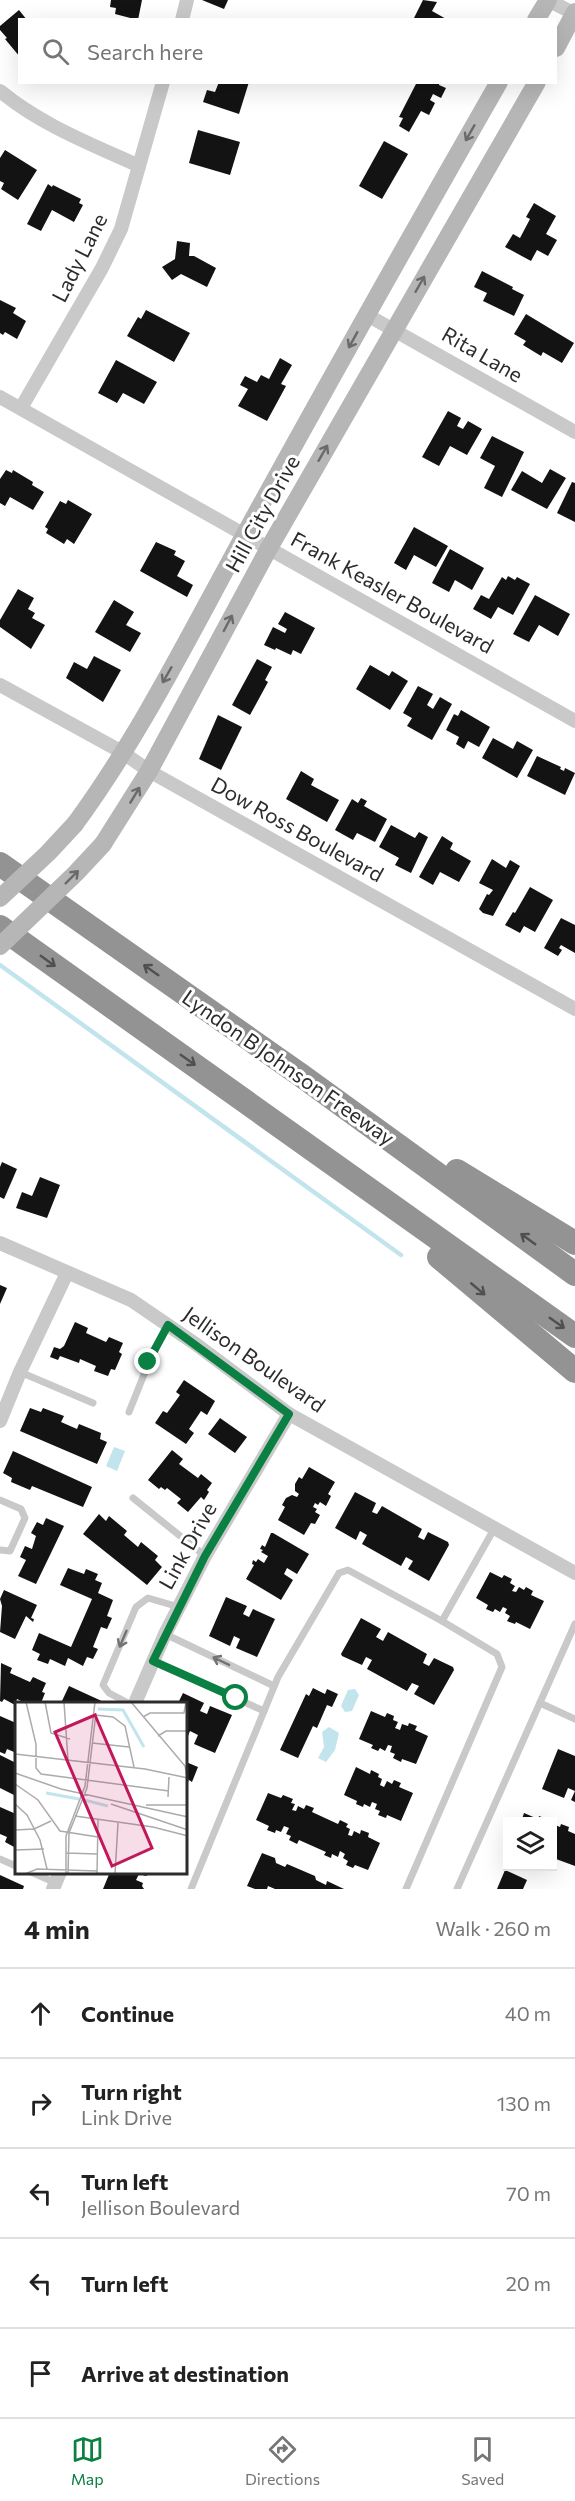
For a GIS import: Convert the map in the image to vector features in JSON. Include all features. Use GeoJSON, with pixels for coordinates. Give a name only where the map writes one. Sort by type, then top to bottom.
{"type":"FeatureCollection","features":[{"type":"Feature","properties":{"kind":"highway","name":"Lyndon B Johnson Freeway"},"geometry":{"type":"LineString","coordinates":[[0,864],[302,1076],[575,1274]]}},
{"type":"Feature","properties":{"kind":"highway"},"geometry":{"type":"LineString","coordinates":[[0,927],[575,1336]]}},
{"type":"Feature","properties":{"kind":"highway"},"geometry":{"type":"LineString","coordinates":[[302,1076],[575,1243]]}},
{"type":"Feature","properties":{"kind":"highway"},"geometry":{"type":"LineString","coordinates":[[304,1143],[575,1371]]}},
{"type":"Feature","properties":{"kind":"street"},"geometry":{"type":"LineString","coordinates":[[182,18],[187,0]]}},
{"type":"Feature","properties":{"kind":"street"},"geometry":{"type":"LineString","coordinates":[[537,18],[548,0],[575,13],[557,44]]}},
{"type":"Feature","properties":{"kind":"street","name":"Lady Lane"},"geometry":{"type":"LineString","coordinates":[[21,408],[107,259],[121,229],[163,84]]}},
{"type":"Feature","properties":{"kind":"street","name":"Hill City Drive"},"geometry":{"type":"LineString","coordinates":[[0,898],[75,824],[107,778],[170,671],[498,84]]}},
{"type":"Feature","properties":{"kind":"street","name":"Hill City Drive"},"geometry":{"type":"LineString","coordinates":[[0,946],[76,873],[103,843],[149,771],[269,548],[536,84]]}},
{"type":"Feature","properties":{"kind":"street"},"geometry":{"type":"LineString","coordinates":[[0,91],[21,109],[61,131],[139,166]]}},
{"type":"Feature","properties":{"kind":"street","name":"Rita Lane"},"geometry":{"type":"LineString","coordinates":[[368,315],[575,432]]}},
{"type":"Feature","properties":{"kind":"street","name":"Frank Keasler Boulevard"},"geometry":{"type":"LineString","coordinates":[[0,397],[575,721]]}},
{"type":"Feature","properties":{"kind":"street","name":"Dow Ross Boulevard"},"geometry":{"type":"LineString","coordinates":[[0,685],[575,1009]]}},
{"type":"Feature","properties":{"kind":"street","name":"Jellison Boulevard"},"geometry":{"type":"LineString","coordinates":[[0,1243],[131,1300],[289,1414],[575,1573]]}},
{"type":"Feature","properties":{"kind":"street"},"geometry":{"type":"LineString","coordinates":[[0,1421],[20,1372],[67,1273]]}},
{"type":"Feature","properties":{"kind":"street","name":"Link Drive"},"geometry":{"type":"LineString","coordinates":[[135,1702],[165,1634],[205,1556],[289,1414]]}},
{"type":"Feature","properties":{"kind":"lane"},"geometry":{"type":"LineString","coordinates":[[129,1412],[151,1357],[168,1325]]}},
{"type":"Feature","properties":{"kind":"lane"},"geometry":{"type":"LineString","coordinates":[[20,1372],[93,1403]]}},
{"type":"Feature","properties":{"kind":"lane"},"geometry":{"type":"LineString","coordinates":[[133,1498],[205,1556]]}},
{"type":"Feature","properties":{"kind":"lane"},"geometry":{"type":"LineString","coordinates":[[0,1500],[21,1509],[25,1518],[10,1551],[0,1550]]}},
{"type":"Feature","properties":{"kind":"lane"},"geometry":{"type":"LineString","coordinates":[[442,1621],[494,1528]]}},
{"type":"Feature","properties":{"kind":"lane"},"geometry":{"type":"LineString","coordinates":[[191,1889],[274,1686],[339,1573],[348,1570],[497,1654],[502,1667],[406,1889]]}},
{"type":"Feature","properties":{"kind":"lane"},"geometry":{"type":"LineString","coordinates":[[126,1702],[109,1693],[104,1685],[136,1607],[148,1598],[179,1607]]}},
{"type":"Feature","properties":{"kind":"lane"},"geometry":{"type":"LineString","coordinates":[[457,1889],[575,1624]]}},
{"type":"Feature","properties":{"kind":"lane"},"geometry":{"type":"LineString","coordinates":[[165,1634],[274,1686]]}},
{"type":"Feature","properties":{"kind":"lane"},"geometry":{"type":"LineString","coordinates":[[153,1661],[264,1711]]}},
{"type":"Feature","properties":{"kind":"lane"},"geometry":{"type":"LineString","coordinates":[[540,1703],[575,1719]]}},
{"type":"Feature","properties":{"kind":"lane"},"geometry":{"type":"LineString","coordinates":[[0,1859],[15,1866]]}},
{"type":"Feature","properties":{"kind":"lane"},"geometry":{"type":"LineString","coordinates":[[37,1874],[56,1881]]}},
{"type":"Feature","properties":{"kind":"water"},"geometry":{"type":"Polygon","coordinates":[[[114,1447],[125,1451],[117,1471],[106,1466],[114,1447]]]}},
{"type":"Feature","properties":{"kind":"water"},"geometry":{"type":"Polygon","coordinates":[[[355,1689],[359,1695],[352,1711],[345,1712],[341,1706],[348,1690],[355,1689]]]}},
{"type":"Feature","properties":{"kind":"water"},"geometry":{"type":"Polygon","coordinates":[[[329,1727],[339,1733],[335,1750],[326,1762],[318,1758],[324,1747],[322,1732],[329,1727]]]}},
{"type":"Feature","properties":{"kind":"building"},"geometry":{"type":"Polygon","coordinates":[[[111,0],[142,0],[138,18],[115,14],[116,8],[110,7],[111,0]]]}},
{"type":"Feature","properties":{"kind":"building"},"geometry":{"type":"Polygon","coordinates":[[[202,0],[228,0],[224,9],[202,0]]]}},
{"type":"Feature","properties":{"kind":"building"},"geometry":{"type":"Polygon","coordinates":[[[423,0],[437,2],[432,11],[444,18],[414,18],[423,0]]]}},
{"type":"Feature","properties":{"kind":"building"},"geometry":{"type":"Polygon","coordinates":[[[19,10],[25,18],[18,18],[18,55],[5,39],[7,38],[0,30],[0,26],[19,10]]]}},
{"type":"Feature","properties":{"kind":"building"},"geometry":{"type":"Polygon","coordinates":[[[218,84],[248,84],[239,114],[203,102],[207,90],[215,92],[218,84]]]}},
{"type":"Feature","properties":{"kind":"building"},"geometry":{"type":"Polygon","coordinates":[[[416,84],[439,84],[446,88],[441,98],[433,94],[430,100],[435,103],[429,115],[421,111],[409,132],[399,126],[403,118],[399,117],[416,84]]]}},
{"type":"Feature","properties":{"kind":"building"},"geometry":{"type":"Polygon","coordinates":[[[198,130],[240,142],[230,175],[189,163],[198,130]]]}},
{"type":"Feature","properties":{"kind":"building"},"geometry":{"type":"Polygon","coordinates":[[[384,141],[408,154],[382,199],[359,186],[384,141]]]}},
{"type":"Feature","properties":{"kind":"building"},"geometry":{"type":"Polygon","coordinates":[[[5,150],[37,170],[18,200],[1,189],[4,183],[0,181],[0,158],[5,150]]]}},
{"type":"Feature","properties":{"kind":"building"},"geometry":{"type":"Polygon","coordinates":[[[48,184],[81,199],[79,203],[83,205],[74,222],[52,210],[41,231],[27,224],[48,184]]]}},
{"type":"Feature","properties":{"kind":"building"},"geometry":{"type":"Polygon","coordinates":[[[534,203],[556,216],[546,234],[557,240],[548,256],[537,250],[531,261],[505,247],[513,234],[520,238],[530,219],[526,217],[534,203]]]}},
{"type":"Feature","properties":{"kind":"building"},"geometry":{"type":"Polygon","coordinates":[[[177,241],[190,243],[189,256],[194,256],[216,268],[207,287],[181,274],[172,280],[162,267],[175,259],[177,241]]]}},
{"type":"Feature","properties":{"kind":"building"},"geometry":{"type":"Polygon","coordinates":[[[482,271],[524,295],[514,316],[483,301],[487,293],[474,287],[482,271]]]}},
{"type":"Feature","properties":{"kind":"building"},"geometry":{"type":"Polygon","coordinates":[[[0,300],[16,308],[13,313],[26,321],[17,339],[5,332],[3,335],[0,333],[0,300]]]}},
{"type":"Feature","properties":{"kind":"building"},"geometry":{"type":"Polygon","coordinates":[[[146,310],[190,333],[174,362],[127,336],[138,317],[141,319],[146,310]]]}},
{"type":"Feature","properties":{"kind":"building"},"geometry":{"type":"Polygon","coordinates":[[[526,314],[574,343],[562,363],[543,352],[541,356],[523,345],[526,341],[514,334],[526,314]]]}},
{"type":"Feature","properties":{"kind":"building"},"geometry":{"type":"Polygon","coordinates":[[[280,358],[292,365],[281,384],[286,386],[267,421],[238,406],[248,389],[240,385],[245,376],[257,382],[261,375],[269,379],[280,358]]]}},
{"type":"Feature","properties":{"kind":"building"},"geometry":{"type":"Polygon","coordinates":[[[116,360],[157,382],[144,404],[123,393],[117,403],[98,393],[116,360]]]}},
{"type":"Feature","properties":{"kind":"building"},"geometry":{"type":"Polygon","coordinates":[[[448,411],[461,418],[457,426],[463,429],[468,421],[482,429],[467,455],[450,446],[439,466],[422,457],[448,411]]]}},
{"type":"Feature","properties":{"kind":"building"},"geometry":{"type":"Polygon","coordinates":[[[492,436],[524,452],[502,497],[484,488],[495,466],[480,458],[492,436]]]}},
{"type":"Feature","properties":{"kind":"building"},"geometry":{"type":"Polygon","coordinates":[[[550,469],[566,478],[547,509],[511,490],[522,471],[542,483],[550,469]]]}},
{"type":"Feature","properties":{"kind":"building"},"geometry":{"type":"Polygon","coordinates":[[[6,470],[12,473],[13,470],[44,492],[33,510],[10,497],[5,506],[0,503],[0,479],[6,470]]]}},
{"type":"Feature","properties":{"kind":"building"},"geometry":{"type":"Polygon","coordinates":[[[572,482],[575,483],[575,522],[557,513],[572,482]]]}},
{"type":"Feature","properties":{"kind":"building"},"geometry":{"type":"Polygon","coordinates":[[[68,500],[92,514],[74,544],[67,539],[64,544],[46,533],[48,529],[45,527],[60,501],[66,504],[68,500]]]}},
{"type":"Feature","properties":{"kind":"building"},"geometry":{"type":"Polygon","coordinates":[[[414,527],[448,546],[436,567],[414,555],[406,570],[394,563],[414,527]]]}},
{"type":"Feature","properties":{"kind":"building"},"geometry":{"type":"Polygon","coordinates":[[[156,542],[176,551],[174,555],[185,561],[177,576],[193,585],[187,597],[140,571],[156,542]]]}},
{"type":"Feature","properties":{"kind":"building"},"geometry":{"type":"Polygon","coordinates":[[[450,549],[484,568],[472,590],[455,580],[449,592],[432,583],[450,549]]]}},
{"type":"Feature","properties":{"kind":"building"},"geometry":{"type":"Polygon","coordinates":[[[508,576],[515,580],[517,577],[530,584],[513,615],[498,607],[491,619],[473,609],[481,595],[489,599],[502,577],[506,580],[508,576]]]}},
{"type":"Feature","properties":{"kind":"building"},"geometry":{"type":"Polygon","coordinates":[[[18,589],[34,598],[28,609],[35,613],[32,618],[45,625],[31,649],[0,627],[0,620],[18,589]]]}},
{"type":"Feature","properties":{"kind":"building"},"geometry":{"type":"Polygon","coordinates":[[[535,595],[570,614],[558,636],[539,625],[529,642],[513,634],[535,595]]]}},
{"type":"Feature","properties":{"kind":"building"},"geometry":{"type":"Polygon","coordinates":[[[114,600],[134,612],[126,625],[141,633],[130,652],[95,632],[114,600]]]}},
{"type":"Feature","properties":{"kind":"building"},"geometry":{"type":"Polygon","coordinates":[[[285,612],[315,628],[301,654],[293,650],[291,655],[264,645],[273,627],[285,633],[287,629],[278,624],[285,612]]]}},
{"type":"Feature","properties":{"kind":"building"},"geometry":{"type":"Polygon","coordinates":[[[94,656],[121,670],[103,702],[66,678],[74,662],[87,669],[94,656]]]}},
{"type":"Feature","properties":{"kind":"building"},"geometry":{"type":"Polygon","coordinates":[[[257,659],[272,667],[265,680],[268,682],[250,715],[232,705],[257,659]]]}},
{"type":"Feature","properties":{"kind":"building"},"geometry":{"type":"Polygon","coordinates":[[[370,665],[389,676],[392,671],[408,681],[390,710],[356,689],[370,665]]]}},
{"type":"Feature","properties":{"kind":"building"},"geometry":{"type":"Polygon","coordinates":[[[418,686],[433,694],[427,705],[433,709],[440,697],[452,704],[432,740],[407,726],[412,718],[403,713],[418,686]]]}},
{"type":"Feature","properties":{"kind":"building"},"geometry":{"type":"Polygon","coordinates":[[[461,710],[490,727],[479,747],[468,741],[464,749],[456,744],[459,737],[446,730],[454,714],[458,716],[461,710]]]}},
{"type":"Feature","properties":{"kind":"building"},"geometry":{"type":"Polygon","coordinates":[[[218,715],[242,727],[221,770],[199,759],[218,715]]]}},
{"type":"Feature","properties":{"kind":"building"},"geometry":{"type":"Polygon","coordinates":[[[493,738],[513,749],[517,741],[533,750],[517,778],[482,758],[493,738]]]}},
{"type":"Feature","properties":{"kind":"building"},"geometry":{"type":"Polygon","coordinates":[[[537,756],[561,767],[560,769],[564,771],[565,768],[575,773],[565,795],[527,776],[537,756]]]}},
{"type":"Feature","properties":{"kind":"building"},"geometry":{"type":"Polygon","coordinates":[[[301,771],[314,779],[311,785],[339,800],[327,822],[286,799],[301,771]]]}},
{"type":"Feature","properties":{"kind":"building"},"geometry":{"type":"Polygon","coordinates":[[[361,798],[367,801],[364,806],[387,819],[375,842],[357,833],[353,840],[335,830],[352,799],[358,803],[361,798]]]}},
{"type":"Feature","properties":{"kind":"building"},"geometry":{"type":"Polygon","coordinates":[[[391,825],[415,838],[419,832],[428,837],[411,873],[395,865],[399,858],[379,847],[391,825]]]}},
{"type":"Feature","properties":{"kind":"building"},"geometry":{"type":"Polygon","coordinates":[[[442,836],[453,843],[450,849],[471,861],[459,882],[440,872],[433,885],[419,877],[442,836]]]}},
{"type":"Feature","properties":{"kind":"building"},"geometry":{"type":"Polygon","coordinates":[[[492,859],[506,868],[510,860],[520,866],[493,916],[479,909],[487,894],[489,895],[493,890],[479,883],[492,859]]]}},
{"type":"Feature","properties":{"kind":"building"},"geometry":{"type":"Polygon","coordinates":[[[530,887],[553,900],[535,932],[524,926],[520,933],[505,925],[530,887]]]}},
{"type":"Feature","properties":{"kind":"building"},"geometry":{"type":"Polygon","coordinates":[[[561,918],[575,925],[575,953],[561,945],[559,948],[562,950],[558,956],[544,948],[561,918]]]}},
{"type":"Feature","properties":{"kind":"building"},"geometry":{"type":"Polygon","coordinates":[[[2,1162],[17,1169],[4,1199],[0,1197],[2,1162]]]}},
{"type":"Feature","properties":{"kind":"building"},"geometry":{"type":"Polygon","coordinates":[[[40,1177],[60,1185],[47,1218],[16,1208],[22,1192],[32,1196],[40,1177]]]}},
{"type":"Feature","properties":{"kind":"building"},"geometry":{"type":"Polygon","coordinates":[[[0,1285],[7,1288],[0,1304],[0,1285]]]}},
{"type":"Feature","properties":{"kind":"building"},"geometry":{"type":"Polygon","coordinates":[[[75,1322],[88,1328],[86,1333],[106,1342],[109,1337],[123,1343],[119,1352],[122,1354],[115,1370],[111,1369],[108,1376],[94,1371],[96,1366],[80,1359],[79,1363],[60,1356],[58,1360],[50,1357],[54,1347],[60,1349],[64,1346],[75,1322]]]}},
{"type":"Feature","properties":{"kind":"building"},"geometry":{"type":"Polygon","coordinates":[[[184,1380],[215,1401],[207,1415],[201,1411],[189,1429],[194,1433],[186,1444],[155,1423],[163,1411],[167,1413],[180,1395],[176,1392],[184,1380]]]}},
{"type":"Feature","properties":{"kind":"building"},"geometry":{"type":"Polygon","coordinates":[[[30,1408],[41,1412],[43,1408],[64,1416],[61,1422],[77,1429],[79,1424],[101,1433],[100,1439],[107,1442],[97,1464],[20,1431],[30,1408]]]}},
{"type":"Feature","properties":{"kind":"building"},"geometry":{"type":"Polygon","coordinates":[[[220,1418],[247,1437],[235,1453],[208,1434],[220,1418]]]}},
{"type":"Feature","properties":{"kind":"building"},"geometry":{"type":"Polygon","coordinates":[[[172,1450],[183,1459],[179,1464],[198,1478],[201,1474],[212,1483],[204,1500],[201,1497],[188,1512],[177,1503],[181,1499],[167,1488],[159,1489],[148,1480],[172,1450]]]}},
{"type":"Feature","properties":{"kind":"building"},"geometry":{"type":"Polygon","coordinates":[[[13,1451],[92,1487],[83,1507],[32,1486],[30,1490],[11,1482],[12,1478],[3,1473],[13,1451]]]}},
{"type":"Feature","properties":{"kind":"building"},"geometry":{"type":"Polygon","coordinates":[[[309,1467],[335,1482],[328,1494],[331,1496],[326,1506],[320,1502],[318,1505],[315,1503],[313,1507],[317,1509],[315,1512],[320,1515],[315,1524],[311,1523],[304,1535],[278,1520],[285,1507],[282,1505],[286,1498],[292,1495],[297,1497],[299,1494],[295,1491],[295,1484],[299,1477],[302,1479],[309,1467]]]}},
{"type":"Feature","properties":{"kind":"building"},"geometry":{"type":"Polygon","coordinates":[[[355,1492],[376,1503],[372,1512],[377,1514],[382,1506],[422,1529],[418,1537],[424,1540],[428,1532],[448,1542],[449,1545],[429,1581],[408,1569],[413,1561],[406,1557],[401,1566],[362,1544],[367,1535],[360,1531],[356,1540],[335,1528],[355,1492]]]}},
{"type":"Feature","properties":{"kind":"building"},"geometry":{"type":"Polygon","coordinates":[[[99,1514],[106,1521],[109,1516],[127,1531],[124,1535],[138,1547],[141,1542],[158,1556],[155,1560],[162,1567],[147,1585],[83,1534],[99,1514]]]}},
{"type":"Feature","properties":{"kind":"building"},"geometry":{"type":"Polygon","coordinates":[[[46,1518],[64,1526],[36,1584],[18,1576],[26,1560],[20,1557],[25,1546],[32,1549],[36,1536],[31,1533],[37,1522],[43,1525],[46,1518]]]}},
{"type":"Feature","properties":{"kind":"building"},"geometry":{"type":"Polygon","coordinates":[[[271,1533],[309,1554],[297,1574],[287,1568],[284,1574],[293,1580],[281,1600],[246,1579],[254,1565],[253,1560],[256,1562],[258,1559],[264,1563],[268,1556],[260,1549],[262,1545],[265,1547],[271,1533]]]}},
{"type":"Feature","properties":{"kind":"building"},"geometry":{"type":"Polygon","coordinates":[[[68,1568],[84,1574],[86,1569],[98,1574],[95,1580],[102,1583],[98,1593],[113,1600],[107,1616],[112,1618],[107,1629],[101,1627],[93,1647],[98,1649],[93,1659],[87,1657],[83,1666],[68,1658],[65,1666],[50,1659],[48,1664],[37,1660],[40,1654],[32,1650],[39,1633],[71,1647],[92,1599],[60,1585],[68,1568]]]}},
{"type":"Feature","properties":{"kind":"building"},"geometry":{"type":"Polygon","coordinates":[[[490,1572],[502,1578],[504,1575],[512,1579],[510,1583],[515,1586],[512,1591],[516,1592],[519,1587],[524,1590],[526,1587],[533,1591],[531,1595],[544,1601],[530,1629],[516,1622],[515,1624],[507,1621],[510,1616],[505,1613],[507,1609],[503,1607],[500,1612],[495,1609],[493,1612],[486,1609],[488,1605],[476,1598],[490,1572]]]}},
{"type":"Feature","properties":{"kind":"building"},"geometry":{"type":"Polygon","coordinates":[[[4,1590],[37,1605],[31,1618],[34,1619],[33,1622],[26,1616],[15,1639],[0,1632],[2,1606],[0,1599],[4,1590]]]}},
{"type":"Feature","properties":{"kind":"building"},"geometry":{"type":"Polygon","coordinates":[[[226,1597],[247,1606],[243,1614],[249,1617],[253,1609],[275,1619],[257,1657],[236,1648],[240,1639],[234,1636],[230,1646],[209,1636],[226,1597]]]}},
{"type":"Feature","properties":{"kind":"building"},"geometry":{"type":"Polygon","coordinates":[[[361,1618],[381,1629],[376,1637],[383,1641],[388,1632],[427,1654],[423,1663],[429,1666],[434,1658],[453,1667],[454,1670],[434,1705],[414,1694],[419,1686],[412,1683],[407,1691],[367,1669],[372,1660],[366,1657],[362,1665],[342,1656],[361,1618]]]}},
{"type":"Feature","properties":{"kind":"building"},"geometry":{"type":"Polygon","coordinates":[[[1,1663],[12,1668],[10,1673],[30,1682],[33,1677],[46,1683],[41,1702],[23,1702],[17,1699],[15,1705],[4,1699],[0,1701],[1,1663]]]}},
{"type":"Feature","properties":{"kind":"building"},"geometry":{"type":"Polygon","coordinates":[[[69,1686],[104,1702],[61,1702],[69,1686]]]}},
{"type":"Feature","properties":{"kind":"building"},"geometry":{"type":"Polygon","coordinates":[[[313,1688],[325,1694],[327,1689],[338,1694],[332,1707],[327,1705],[317,1728],[313,1726],[298,1758],[280,1750],[306,1694],[309,1696],[313,1688]]]}},
{"type":"Feature","properties":{"kind":"building"},"geometry":{"type":"Polygon","coordinates":[[[183,1693],[204,1703],[200,1711],[207,1714],[210,1706],[232,1715],[215,1753],[194,1744],[198,1735],[190,1731],[188,1736],[188,1702],[178,1702],[183,1693]]]}},
{"type":"Feature","properties":{"kind":"building"},"geometry":{"type":"Polygon","coordinates":[[[371,1711],[385,1717],[387,1713],[394,1716],[393,1720],[398,1722],[395,1728],[400,1730],[402,1724],[408,1726],[409,1723],[417,1726],[415,1730],[428,1736],[416,1764],[402,1759],[401,1762],[393,1758],[395,1754],[390,1752],[392,1746],[388,1745],[385,1751],[380,1748],[378,1751],[371,1748],[373,1745],[359,1739],[371,1711]]]}},
{"type":"Feature","properties":{"kind":"building"},"geometry":{"type":"Polygon","coordinates":[[[0,1716],[15,1723],[15,1749],[14,1752],[7,1749],[5,1754],[0,1752],[0,1716]]]}},
{"type":"Feature","properties":{"kind":"building"},"geometry":{"type":"Polygon","coordinates":[[[558,1749],[575,1756],[575,1791],[568,1788],[564,1798],[542,1789],[558,1749]]]}},
{"type":"Feature","properties":{"kind":"building"},"geometry":{"type":"Polygon","coordinates":[[[0,1755],[15,1762],[15,1796],[0,1788],[0,1755]]]}},
{"type":"Feature","properties":{"kind":"building"},"geometry":{"type":"Polygon","coordinates":[[[188,1763],[198,1767],[192,1782],[189,1780],[188,1782],[188,1763]]]}},
{"type":"Feature","properties":{"kind":"building"},"geometry":{"type":"Polygon","coordinates":[[[356,1767],[370,1774],[371,1770],[379,1774],[378,1777],[382,1779],[380,1785],[384,1787],[387,1781],[392,1784],[394,1780],[401,1783],[399,1787],[413,1793],[401,1821],[387,1815],[386,1818],[378,1815],[380,1811],[375,1809],[377,1804],[372,1802],[370,1807],[364,1804],[363,1807],[356,1804],[357,1801],[344,1795],[356,1767]]]}},
{"type":"Feature","properties":{"kind":"building"},"geometry":{"type":"Polygon","coordinates":[[[268,1793],[281,1798],[283,1795],[293,1799],[291,1803],[295,1804],[292,1810],[296,1811],[298,1806],[304,1809],[306,1805],[314,1808],[312,1812],[338,1824],[340,1820],[348,1824],[346,1827],[350,1829],[348,1835],[352,1836],[354,1831],[360,1834],[361,1830],[369,1833],[368,1837],[380,1843],[368,1870],[355,1865],[353,1868],[346,1865],[348,1861],[343,1858],[345,1854],[340,1851],[338,1857],[332,1854],[331,1858],[324,1855],[326,1852],[299,1840],[297,1844],[289,1840],[291,1836],[286,1834],[289,1828],[284,1826],[281,1832],[276,1830],[275,1833],[267,1830],[269,1826],[256,1820],[268,1793]]]}},
{"type":"Feature","properties":{"kind":"building"},"geometry":{"type":"Polygon","coordinates":[[[0,1807],[15,1814],[15,1847],[5,1842],[7,1837],[0,1834],[0,1807]]]}},
{"type":"Feature","properties":{"kind":"building"},"geometry":{"type":"Polygon","coordinates":[[[561,1824],[569,1827],[568,1831],[575,1834],[575,1866],[557,1859],[557,1826],[560,1827],[561,1824]]]}},
{"type":"Feature","properties":{"kind":"building"},"geometry":{"type":"Polygon","coordinates":[[[262,1853],[275,1858],[276,1863],[285,1867],[287,1864],[315,1876],[316,1880],[326,1885],[327,1881],[344,1889],[275,1889],[268,1886],[267,1889],[255,1889],[247,1886],[262,1853]]]}},
{"type":"Feature","properties":{"kind":"building"},"geometry":{"type":"Polygon","coordinates":[[[505,1871],[527,1880],[523,1889],[497,1889],[505,1871]]]}},
{"type":"Feature","properties":{"kind":"building"},"geometry":{"type":"Polygon","coordinates":[[[109,1874],[139,1874],[136,1880],[143,1883],[144,1889],[103,1889],[109,1874]]]}},
{"type":"Feature","properties":{"kind":"building"},"geometry":{"type":"Polygon","coordinates":[[[0,1875],[24,1886],[23,1889],[0,1889],[0,1875]]]}},
{"type":"Feature","properties":{"kind":"waterway"},"geometry":{"type":"LineString","coordinates":[[0,965],[401,1255]]}},
{"type":"Feature","properties":{"kind":"route"},"geometry":{"type":"LineString","coordinates":[[148,1362],[168,1325],[197,1344],[289,1414],[205,1556],[153,1661],[236,1698]]}}]}
